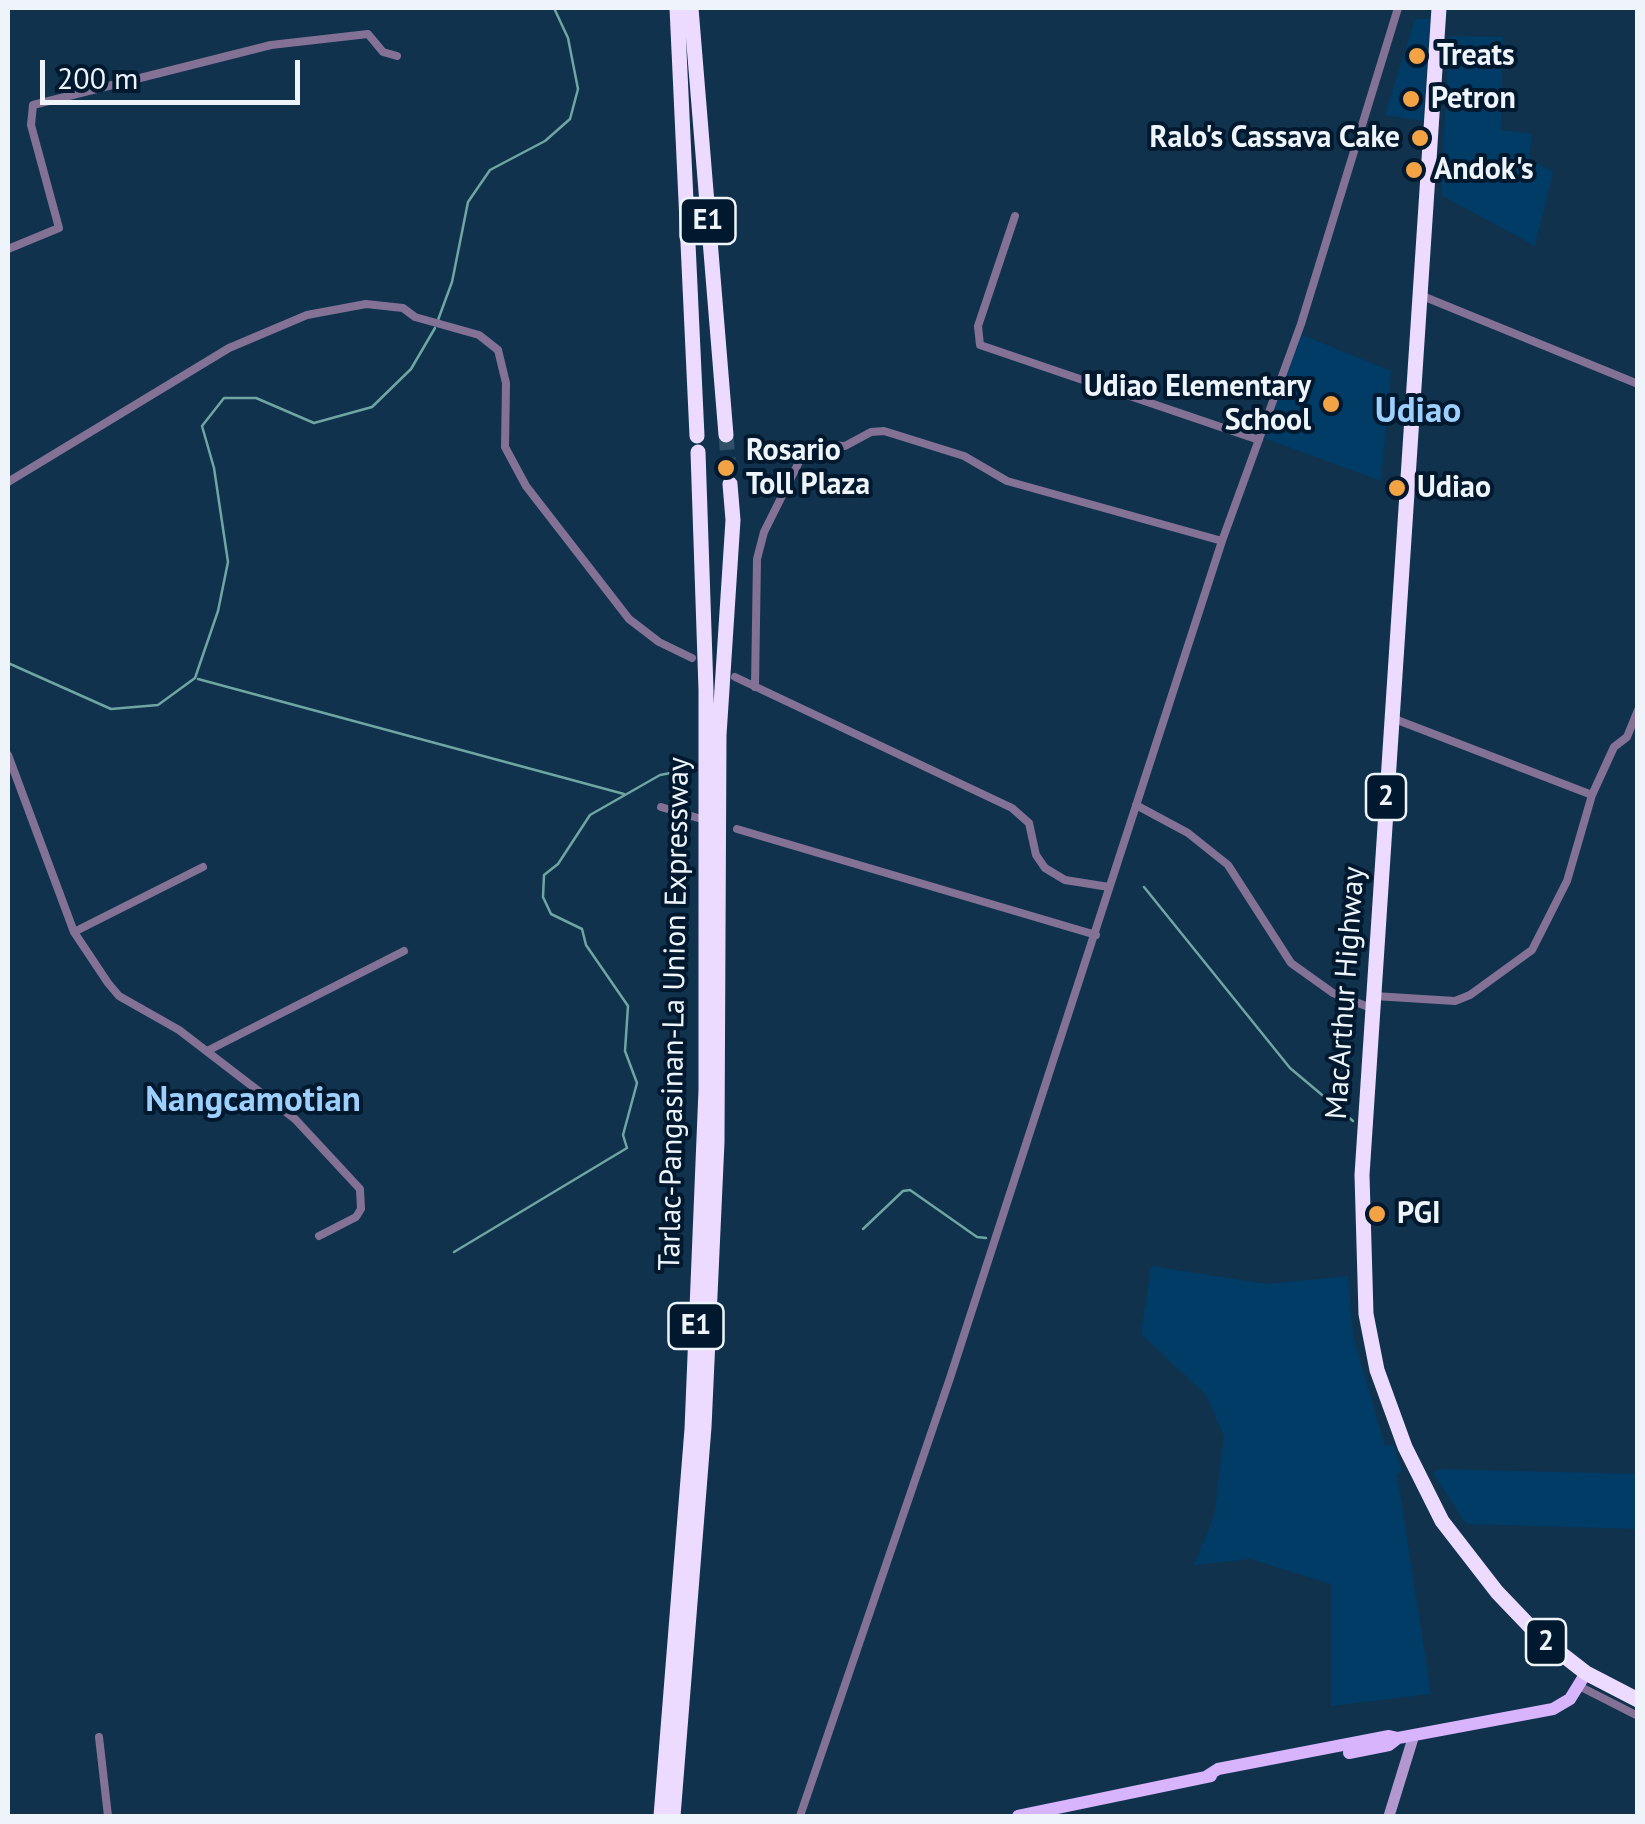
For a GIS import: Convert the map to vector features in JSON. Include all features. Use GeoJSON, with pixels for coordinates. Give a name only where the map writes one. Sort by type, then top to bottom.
{"type":"FeatureCollection","features":[{"type":"Feature","properties":{"kind":"highway","name":"Tarlac-Pangasinan-La Union Expressway"},"geometry":{"type":"LineString","coordinates":[[661,1816],[692,1429],[706,1090],[706,690],[677,8]]}},
{"type":"Feature","properties":{"kind":"highway","name":"E1"},"geometry":{"type":"LineString","coordinates":[[691,8],[726,435]]}},
{"type":"Feature","properties":{"kind":"highway","name":"MacArthur Highway"},"geometry":{"type":"LineString","coordinates":[[1439,8],[1360,1215],[1366,1314],[1377,1370],[1410,1458],[1442,1521],[1514,1611],[1582,1679],[1638,1700]]}},
{"type":"Feature","properties":{"kind":"highway","name":"Tarlac-Pangasinan-La Union Expressway"},"geometry":{"type":"LineString","coordinates":[[673,1816],[704,1427],[717,1142],[719,736],[733,520],[730,484]]}},
{"type":"Feature","properties":{"kind":"main road"},"geometry":{"type":"LineString","coordinates":[[1018,1816],[1207,1776],[1218,1769],[1552,1710],[1570,1698],[1582,1679]]}},
{"type":"Feature","properties":{"kind":"main road"},"geometry":{"type":"LineString","coordinates":[[1042,1816],[1091,1800]]}},
{"type":"Feature","properties":{"kind":"street"},"geometry":{"type":"LineString","coordinates":[[800,1816],[1096,935],[1222,541],[1301,324],[1398,8]]}},
{"type":"Feature","properties":{"kind":"street"},"geometry":{"type":"LineString","coordinates":[[8,249],[59,228],[31,125],[30,109],[38,103],[271,45],[368,34],[383,52],[397,56]]}},
{"type":"Feature","properties":{"kind":"street"},"geometry":{"type":"LineString","coordinates":[[1015,216],[978,326],[980,345],[1259,440]]}},
{"type":"Feature","properties":{"kind":"street"},"geometry":{"type":"LineString","coordinates":[[1420,295],[1638,384]]}},
{"type":"Feature","properties":{"kind":"street"},"geometry":{"type":"LineString","coordinates":[[8,482],[229,348],[307,315],[390,304],[430,322],[480,335],[498,350],[506,383],[505,447],[526,486],[629,620],[659,642],[692,658]]}},
{"type":"Feature","properties":{"kind":"street"},"geometry":{"type":"LineString","coordinates":[[755,687],[757,559],[764,532],[808,444],[845,446],[874,431],[884,431],[964,456],[1006,481],[1222,541]]}},
{"type":"Feature","properties":{"kind":"street"},"geometry":{"type":"LineString","coordinates":[[734,677],[1012,808],[1029,823],[1036,855],[1044,868],[1066,880],[1109,887]]}},
{"type":"Feature","properties":{"kind":"street"},"geometry":{"type":"LineString","coordinates":[[1136,805],[1176,826],[1228,865],[1274,942],[1306,976],[1332,993],[1373,1003],[1455,1001],[1470,996],[1526,956],[1567,881],[1592,794],[1614,747],[1627,737],[1638,710]]}},
{"type":"Feature","properties":{"kind":"street"},"geometry":{"type":"LineString","coordinates":[[1392,718],[1592,794]]}},
{"type":"Feature","properties":{"kind":"street"},"geometry":{"type":"LineString","coordinates":[[8,755],[74,932],[119,996],[207,1052],[295,1119],[360,1189],[362,1201],[356,1217],[320,1236]]}},
{"type":"Feature","properties":{"kind":"street"},"geometry":{"type":"LineString","coordinates":[[661,807],[698,818]]}},
{"type":"Feature","properties":{"kind":"street"},"geometry":{"type":"LineString","coordinates":[[737,829],[1096,935]]}},
{"type":"Feature","properties":{"kind":"street"},"geometry":{"type":"LineString","coordinates":[[74,932],[203,868]]}},
{"type":"Feature","properties":{"kind":"street"},"geometry":{"type":"LineString","coordinates":[[207,1052],[404,951]]}},
{"type":"Feature","properties":{"kind":"street"},"geometry":{"type":"LineString","coordinates":[[1582,1679],[1638,1716]]}},
{"type":"Feature","properties":{"kind":"street"},"geometry":{"type":"LineString","coordinates":[[1389,1816],[1414,1736]]}},
{"type":"Feature","properties":{"kind":"street"},"geometry":{"type":"LineString","coordinates":[[99,1737],[108,1816]]}},
{"type":"Feature","properties":{"kind":"shaded area"},"geometry":{"type":"Polygon","coordinates":[[[1415,19],[1430,19],[1423,121],[1385,115],[1415,19]]]}},
{"type":"Feature","properties":{"kind":"shaded area"},"geometry":{"type":"Polygon","coordinates":[[[1449,36],[1503,37],[1501,130],[1532,134],[1529,159],[1553,172],[1535,246],[1441,195],[1449,36]]]}},
{"type":"Feature","properties":{"kind":"shaded area","name":"Udiao Elementary School"},"geometry":{"type":"Polygon","coordinates":[[[1295,332],[1391,371],[1381,481],[1264,438],[1295,332]]]}},
{"type":"Feature","properties":{"kind":"shaded area"},"geometry":{"type":"Polygon","coordinates":[[[1151,1266],[1267,1284],[1348,1276],[1353,1336],[1385,1446],[1393,1444],[1402,1471],[1397,1474],[1431,1694],[1331,1706],[1331,1584],[1250,1559],[1194,1565],[1214,1517],[1224,1436],[1206,1395],[1141,1334],[1151,1266]]]}},
{"type":"Feature","properties":{"kind":"shaded area"},"geometry":{"type":"Polygon","coordinates":[[[1439,1469],[1637,1474],[1637,1529],[1466,1524],[1433,1473],[1439,1469]]]}},
{"type":"Feature","properties":{"kind":"waterway"},"geometry":{"type":"LineString","coordinates":[[438,320],[452,282],[468,202],[490,170],[545,141],[570,119],[578,89],[568,38],[554,8]]}},
{"type":"Feature","properties":{"kind":"waterway"},"geometry":{"type":"LineString","coordinates":[[8,663],[111,709],[158,705],[195,678],[218,611],[228,562],[214,468],[202,426],[224,398],[256,398],[314,423],[372,407],[411,369],[435,328]]}},
{"type":"Feature","properties":{"kind":"waterway"},"geometry":{"type":"LineString","coordinates":[[198,679],[624,794]]}},
{"type":"Feature","properties":{"kind":"waterway"},"geometry":{"type":"LineString","coordinates":[[454,1252],[627,1148],[623,1135],[637,1083],[625,1051],[628,1006],[586,945],[582,929],[551,914],[543,897],[544,875],[558,864],[590,815],[660,775],[697,768]]}},
{"type":"Feature","properties":{"kind":"waterway"},"geometry":{"type":"LineString","coordinates":[[1144,887],[1290,1068],[1353,1121]]}},
{"type":"Feature","properties":{"kind":"waterway"},"geometry":{"type":"LineString","coordinates":[[863,1229],[903,1191],[910,1190],[977,1237],[986,1238]]}},
{"type":"Feature","properties":{"kind":"tunnel"},"geometry":{"type":"LineString","coordinates":[[726,435],[730,484]]}},
{"type":"Feature","properties":{"kind":"place","name":"Treats"},"geometry":{"type":"Point","coordinates":[1417,56]}},
{"type":"Feature","properties":{"kind":"place","name":"Petron"},"geometry":{"type":"Point","coordinates":[1411,99]}},
{"type":"Feature","properties":{"kind":"place","name":"Ralo's Cassava Cake"},"geometry":{"type":"Point","coordinates":[1420,138]}},
{"type":"Feature","properties":{"kind":"place","name":"Andok's"},"geometry":{"type":"Point","coordinates":[1414,170]}},
{"type":"Feature","properties":{"kind":"place","name":"Udiao Elementary School"},"geometry":{"type":"Point","coordinates":[1331,404]}},
{"type":"Feature","properties":{"kind":"place","name":"Rosario Toll Plaza"},"geometry":{"type":"Point","coordinates":[726,468]}},
{"type":"Feature","properties":{"kind":"place","name":"Udiao"},"geometry":{"type":"Point","coordinates":[1397,488]}},
{"type":"Feature","properties":{"kind":"place","name":"PGI"},"geometry":{"type":"Point","coordinates":[1377,1214]}},
{"type":"Feature","properties":{"kind":"district","name":"Udiao"},"geometry":{"type":"Point","coordinates":[1418,412]}},
{"type":"Feature","properties":{"kind":"district","name":"Nangcamotian"},"geometry":{"type":"Point","coordinates":[253,1101]}}]}
